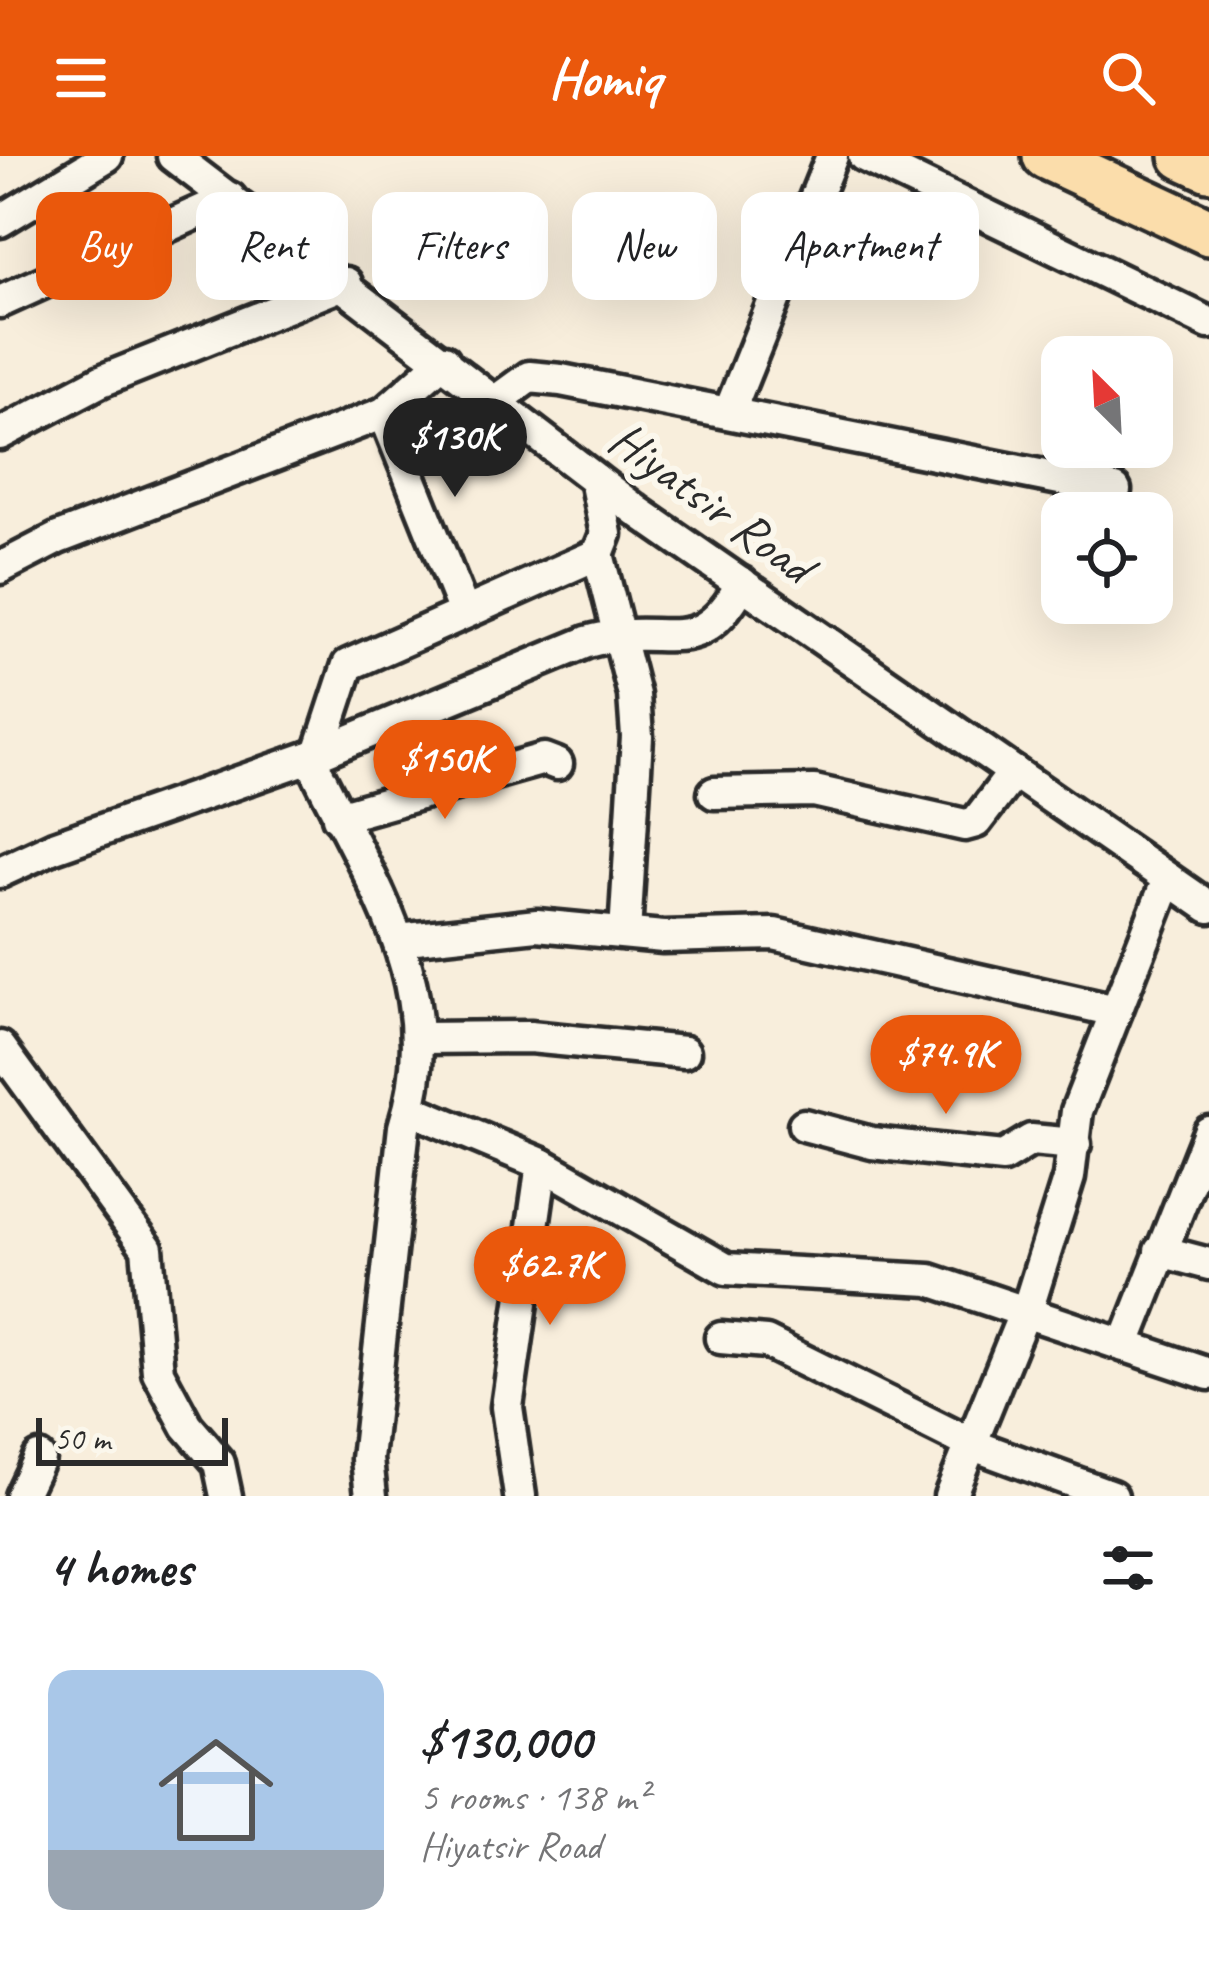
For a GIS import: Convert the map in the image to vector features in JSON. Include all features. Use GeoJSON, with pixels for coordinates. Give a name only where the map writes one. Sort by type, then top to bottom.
{"type":"FeatureCollection","features":[{"type":"Feature","properties":{"kind":"highway"},"geometry":{"type":"LineString","coordinates":[[1046,156],[1209,232]]}},
{"type":"Feature","properties":{"kind":"highway"},"geometry":{"type":"LineString","coordinates":[[1183,156],[1209,168]]}},
{"type":"Feature","properties":{"kind":"street"},"geometry":{"type":"LineString","coordinates":[[0,221],[107,156]]}},
{"type":"Feature","properties":{"kind":"street","name":"Hiyatsir Road"},"geometry":{"type":"LineString","coordinates":[[174,156],[222,192]]}},
{"type":"Feature","properties":{"kind":"street"},"geometry":{"type":"LineString","coordinates":[[730,410],[832,156]]}},
{"type":"Feature","properties":{"kind":"street"},"geometry":{"type":"LineString","coordinates":[[864,156],[1209,323]]}},
{"type":"Feature","properties":{"kind":"street"},"geometry":{"type":"LineString","coordinates":[[0,302],[196,213]]}},
{"type":"Feature","properties":{"kind":"street","name":"Hiyatsir Road"},"geometry":{"type":"LineString","coordinates":[[348,285],[595,478],[1209,908]]}},
{"type":"Feature","properties":{"kind":"street"},"geometry":{"type":"LineString","coordinates":[[0,434],[101,381],[304,300]]}},
{"type":"Feature","properties":{"kind":"street"},"geometry":{"type":"LineString","coordinates":[[0,568],[58,538],[384,413],[444,360]]}},
{"type":"Feature","properties":{"kind":"street"},"geometry":{"type":"LineString","coordinates":[[496,401],[529,377],[730,410],[1115,490]]}},
{"type":"Feature","properties":{"kind":"street"},"geometry":{"type":"LineString","coordinates":[[384,413],[464,612]]}},
{"type":"Feature","properties":{"kind":"street"},"geometry":{"type":"LineString","coordinates":[[595,478],[606,534],[598,554],[629,663],[637,737],[625,933]]}},
{"type":"Feature","properties":{"kind":"street"},"geometry":{"type":"LineString","coordinates":[[371,1496],[367,1459],[410,1109],[419,1076],[420,1038],[415,985],[314,755],[348,664],[598,554]]}},
{"type":"Feature","properties":{"kind":"street"},"geometry":{"type":"LineString","coordinates":[[0,872],[54,847],[314,755],[620,632],[703,633],[722,620],[742,583]]}},
{"type":"Feature","properties":{"kind":"street"},"geometry":{"type":"LineString","coordinates":[[338,818],[544,759],[557,764]]}},
{"type":"Feature","properties":{"kind":"street"},"geometry":{"type":"LineString","coordinates":[[714,793],[814,790],[965,825],[976,823],[1014,772]]}},
{"type":"Feature","properties":{"kind":"street"},"geometry":{"type":"LineString","coordinates":[[950,1496],[1025,1314],[1075,1144],[1076,1111],[1168,879]]}},
{"type":"Feature","properties":{"kind":"street"},"geometry":{"type":"LineString","coordinates":[[398,940],[537,925],[625,933],[800,938],[1116,1011]]}},
{"type":"Feature","properties":{"kind":"street"},"geometry":{"type":"LineString","coordinates":[[420,1038],[530,1036],[684,1052]]}},
{"type":"Feature","properties":{"kind":"street"},"geometry":{"type":"LineString","coordinates":[[0,1047],[147,1248],[158,1372],[224,1482],[200,1496]]}},
{"type":"Feature","properties":{"kind":"street"},"geometry":{"type":"LineString","coordinates":[[410,1109],[542,1163],[726,1269],[930,1280],[1209,1374]]}},
{"type":"Feature","properties":{"kind":"street"},"geometry":{"type":"LineString","coordinates":[[804,1125],[872,1143],[1004,1157],[1030,1140],[1075,1144]]}},
{"type":"Feature","properties":{"kind":"street"},"geometry":{"type":"LineString","coordinates":[[1124,1346],[1209,1132]]}},
{"type":"Feature","properties":{"kind":"street"},"geometry":{"type":"LineString","coordinates":[[520,1496],[507,1407],[542,1163]]}},
{"type":"Feature","properties":{"kind":"street"},"geometry":{"type":"LineString","coordinates":[[1160,1251],[1209,1264]]}},
{"type":"Feature","properties":{"kind":"street"},"geometry":{"type":"LineString","coordinates":[[722,1338],[766,1342],[974,1445],[1112,1496]]}},
{"type":"Feature","properties":{"kind":"street"},"geometry":{"type":"LineString","coordinates":[[21,1496],[39,1458]]}}]}
